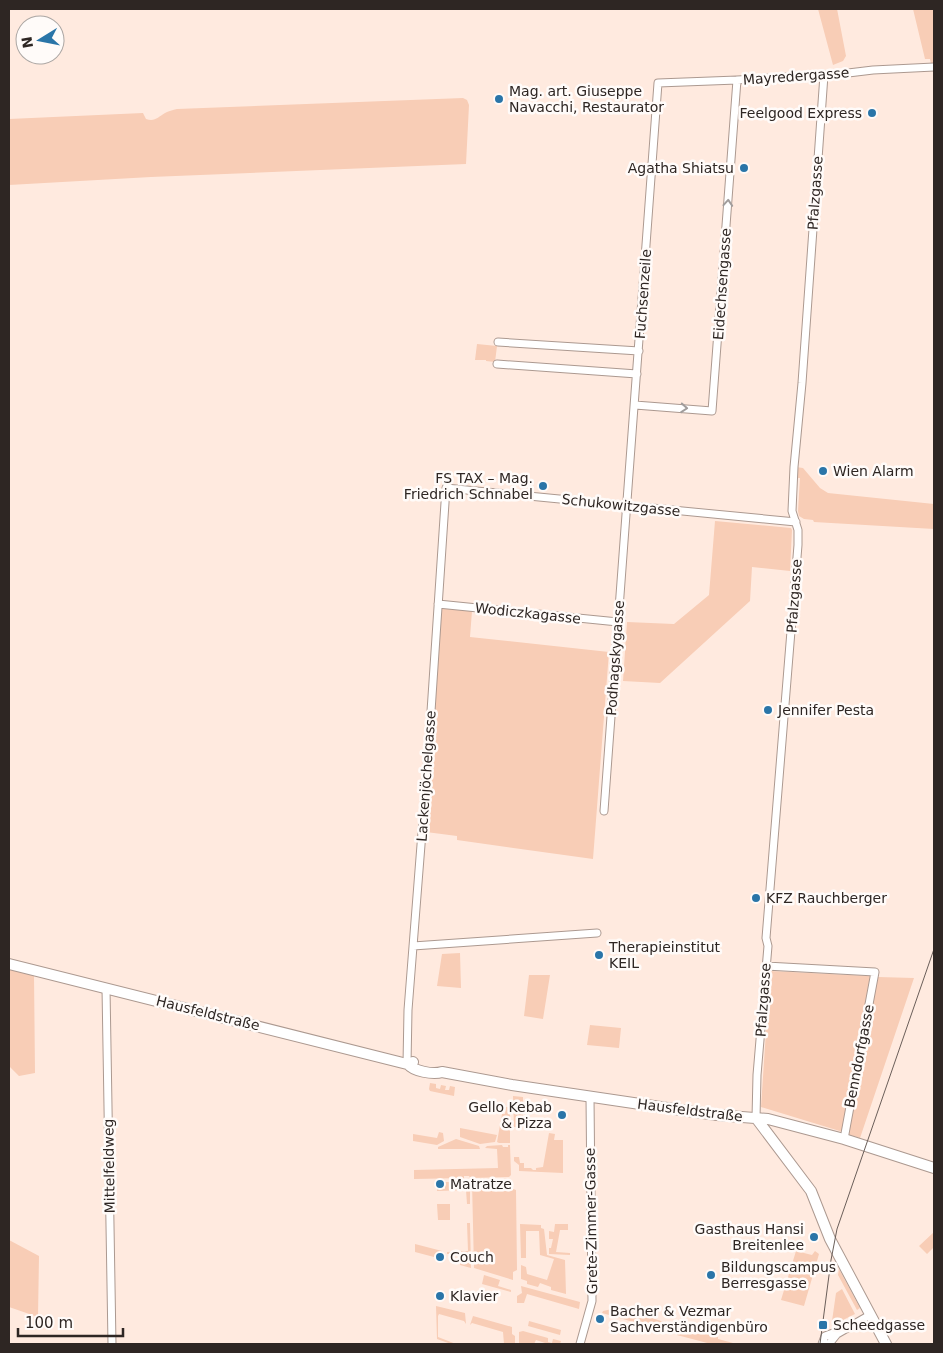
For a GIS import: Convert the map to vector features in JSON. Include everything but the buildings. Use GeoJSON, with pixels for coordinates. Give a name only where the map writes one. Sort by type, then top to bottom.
{"type":"FeatureCollection","features":[{"type":"Feature","properties":{"kind":"street","name":"Mayredergasse"},"geometry":{"type":"LineString","coordinates":[[658,83],[824,75],[934,67]]}},
{"type":"Feature","properties":{"kind":"street","name":"Pfalzgasse"},"geometry":{"type":"LineString","coordinates":[[756,1118],[777,799],[798,545],[798,530],[792,511],[794,467],[802,383],[824,75]]}},
{"type":"Feature","properties":{"kind":"street","name":"Eidechsengasse"},"geometry":{"type":"LineString","coordinates":[[635,405],[712,410],[737,80]]}},
{"type":"Feature","properties":{"kind":"street","name":"Fuchsenzeile"},"geometry":{"type":"LineString","coordinates":[[628,505],[658,83]]}},
{"type":"Feature","properties":{"kind":"street"},"geometry":{"type":"LineString","coordinates":[[498,342],[639,351]]}},
{"type":"Feature","properties":{"kind":"street"},"geometry":{"type":"LineString","coordinates":[[497,364],[637,374]]}},
{"type":"Feature","properties":{"kind":"street","name":"Schukowitzgasse"},"geometry":{"type":"LineString","coordinates":[[446,488],[796,522]]}},
{"type":"Feature","properties":{"kind":"street","name":"Lackenjöchelgasse"},"geometry":{"type":"LineString","coordinates":[[408,1064],[408,1026],[413,946],[446,488]]}},
{"type":"Feature","properties":{"kind":"street","name":"Podhagskygasse"},"geometry":{"type":"LineString","coordinates":[[604,811],[628,505]]}},
{"type":"Feature","properties":{"kind":"street","name":"Wodiczkagasse"},"geometry":{"type":"LineString","coordinates":[[438,604],[618,622]]}},
{"type":"Feature","properties":{"kind":"street"},"geometry":{"type":"LineString","coordinates":[[413,946],[597,932]]}},
{"type":"Feature","properties":{"kind":"street","name":"Hausfeldstraße"},"geometry":{"type":"LineString","coordinates":[[9,964],[408,1064],[412,1062],[438,1068],[442,1072],[491,1082],[590,1097],[717,1115],[756,1118],[805,1128],[934,1168]]}},
{"type":"Feature","properties":{"kind":"street","name":"Benndorfgasse"},"geometry":{"type":"LineString","coordinates":[[766,966],[875,972],[844,1139]]}},
{"type":"Feature","properties":{"kind":"street","name":"Mittelfeldweg"},"geometry":{"type":"LineString","coordinates":[[106,988],[112,1344]]}},
{"type":"Feature","properties":{"kind":"street","name":"Grete-Zimmer-Gasse"},"geometry":{"type":"LineString","coordinates":[[580,1344],[592,1301],[590,1097]]}},
{"type":"Feature","properties":{"kind":"street"},"geometry":{"type":"LineString","coordinates":[[756,1118],[811,1191],[825,1229],[886,1344]]}},
{"type":"Feature","properties":{"kind":"street"},"geometry":{"type":"LineString","coordinates":[[829,1344],[837,1334],[870,1315]]}},
{"type":"Feature","properties":{"kind":"street"},"geometry":{"type":"LineString","coordinates":[[822,1344],[825,1336],[833,1333],[837,1334]]}},
{"type":"Feature","properties":{"kind":"shaded area"},"geometry":{"type":"Polygon","coordinates":[[[818,9],[837,9],[846,56],[843,61],[833,65],[818,9]]]}},
{"type":"Feature","properties":{"kind":"shaded area"},"geometry":{"type":"Polygon","coordinates":[[[913,9],[934,9],[934,63],[931,64],[930,59],[925,59],[913,9]]]}},
{"type":"Feature","properties":{"kind":"shaded area"},"geometry":{"type":"Polygon","coordinates":[[[463,98],[467,100],[469,105],[466,164],[9,185],[9,119],[143,113],[146,119],[152,120],[177,109],[463,98]]]}},
{"type":"Feature","properties":{"kind":"shaded area"},"geometry":{"type":"Polygon","coordinates":[[[477,344],[497,346],[495,362],[475,360],[477,344]]]}},
{"type":"Feature","properties":{"kind":"shaded area"},"geometry":{"type":"Polygon","coordinates":[[[796,467],[803,468],[820,488],[828,493],[934,504],[934,529],[814,522],[813,520],[804,519],[799,516],[798,511],[800,478],[796,478],[796,467]]]}},
{"type":"Feature","properties":{"kind":"shaded area"},"geometry":{"type":"Polygon","coordinates":[[[715,521],[791,528],[790,571],[752,567],[750,601],[660,683],[623,681],[627,622],[674,624],[709,595],[715,521]]]}},
{"type":"Feature","properties":{"kind":"shaded area"},"geometry":{"type":"Polygon","coordinates":[[[441,608],[472,611],[470,637],[609,652],[593,859],[457,840],[457,836],[426,832],[441,608]]]}},
{"type":"Feature","properties":{"kind":"shaded area"},"geometry":{"type":"Polygon","coordinates":[[[460,953],[461,988],[437,986],[442,954],[460,953]]]}},
{"type":"Feature","properties":{"kind":"shaded area"},"geometry":{"type":"Polygon","coordinates":[[[9,968],[34,974],[35,1073],[19,1076],[9,1066],[9,968]]]}},
{"type":"Feature","properties":{"kind":"shaded area"},"geometry":{"type":"Polygon","coordinates":[[[770,971],[870,976],[843,1132],[761,1107],[770,971]]]}},
{"type":"Feature","properties":{"kind":"shaded area"},"geometry":{"type":"Polygon","coordinates":[[[529,975],[550,975],[543,1019],[524,1016],[529,975]]]}},
{"type":"Feature","properties":{"kind":"shaded area"},"geometry":{"type":"Polygon","coordinates":[[[878,977],[914,978],[860,1138],[847,1134],[878,977]]]}},
{"type":"Feature","properties":{"kind":"shaded area"},"geometry":{"type":"Polygon","coordinates":[[[590,1025],[621,1028],[619,1048],[587,1045],[590,1025]]]}},
{"type":"Feature","properties":{"kind":"shaded area"},"geometry":{"type":"Polygon","coordinates":[[[430,1083],[436,1084],[436,1088],[440,1089],[441,1085],[446,1086],[445,1090],[449,1090],[450,1086],[455,1087],[454,1096],[430,1091],[430,1083]]]}},
{"type":"Feature","properties":{"kind":"shaded area"},"geometry":{"type":"Polygon","coordinates":[[[513,1096],[523,1097],[523,1126],[518,1125],[518,1127],[514,1127],[513,1096]]]}},
{"type":"Feature","properties":{"kind":"shaded area"},"geometry":{"type":"Polygon","coordinates":[[[506,1107],[510,1107],[510,1143],[499,1143],[497,1142],[502,1114],[505,1114],[506,1107]]]}},
{"type":"Feature","properties":{"kind":"shaded area"},"geometry":{"type":"Polygon","coordinates":[[[460,1128],[497,1135],[495,1142],[480,1144],[460,1137],[460,1128]]]}},
{"type":"Feature","properties":{"kind":"shaded area"},"geometry":{"type":"Polygon","coordinates":[[[439,1132],[443,1133],[444,1141],[437,1145],[413,1141],[413,1134],[437,1138],[439,1132]]]}},
{"type":"Feature","properties":{"kind":"shaded area"},"geometry":{"type":"Polygon","coordinates":[[[549,1133],[555,1134],[554,1140],[563,1140],[563,1173],[519,1171],[519,1165],[514,1161],[514,1157],[519,1157],[520,1163],[524,1163],[524,1168],[536,1170],[536,1168],[543,1167],[549,1133]]]}},
{"type":"Feature","properties":{"kind":"shaded area"},"geometry":{"type":"Polygon","coordinates":[[[456,1139],[479,1146],[480,1149],[438,1149],[438,1147],[456,1139]]]}},
{"type":"Feature","properties":{"kind":"shaded area"},"geometry":{"type":"Polygon","coordinates":[[[502,1145],[503,1147],[508,1147],[510,1145],[511,1175],[509,1177],[470,1178],[469,1176],[464,1176],[464,1178],[414,1179],[414,1170],[498,1168],[497,1149],[485,1148],[487,1146],[502,1145]]]}},
{"type":"Feature","properties":{"kind":"shaded area"},"geometry":{"type":"Polygon","coordinates":[[[511,1181],[511,1188],[516,1190],[517,1270],[513,1272],[513,1280],[474,1268],[472,1182],[511,1181]]]}},
{"type":"Feature","properties":{"kind":"shaded area"},"geometry":{"type":"Polygon","coordinates":[[[445,1182],[464,1182],[464,1188],[470,1188],[470,1204],[467,1204],[466,1190],[437,1191],[437,1189],[445,1189],[445,1182]]]}},
{"type":"Feature","properties":{"kind":"shaded area"},"geometry":{"type":"Polygon","coordinates":[[[437,1204],[450,1204],[450,1220],[438,1220],[437,1204]]]}},
{"type":"Feature","properties":{"kind":"shaded area"},"geometry":{"type":"Polygon","coordinates":[[[467,1223],[470,1223],[471,1268],[460,1265],[463,1254],[447,1254],[447,1252],[468,1251],[467,1223]]]}},
{"type":"Feature","properties":{"kind":"shaded area"},"geometry":{"type":"Polygon","coordinates":[[[520,1224],[541,1225],[541,1228],[544,1229],[547,1255],[565,1260],[566,1294],[551,1290],[551,1287],[540,1283],[538,1287],[527,1284],[527,1281],[521,1279],[521,1265],[526,1267],[527,1274],[547,1280],[554,1259],[540,1255],[539,1231],[526,1231],[526,1258],[521,1258],[520,1224]]]}},
{"type":"Feature","properties":{"kind":"shaded area"},"geometry":{"type":"Polygon","coordinates":[[[555,1224],[568,1224],[568,1230],[560,1230],[556,1252],[570,1253],[570,1255],[549,1254],[549,1248],[551,1248],[553,1239],[549,1239],[549,1231],[554,1232],[555,1224]]]}},
{"type":"Feature","properties":{"kind":"shaded area"},"geometry":{"type":"Polygon","coordinates":[[[934,1232],[934,1247],[927,1254],[919,1246],[934,1232]]]}},
{"type":"Feature","properties":{"kind":"shaded area"},"geometry":{"type":"Polygon","coordinates":[[[9,1240],[39,1256],[38,1317],[9,1307],[9,1240]]]}},
{"type":"Feature","properties":{"kind":"shaded area"},"geometry":{"type":"Polygon","coordinates":[[[415,1244],[442,1251],[442,1255],[435,1254],[434,1257],[415,1252],[415,1244]]]}},
{"type":"Feature","properties":{"kind":"shaded area"},"geometry":{"type":"Polygon","coordinates":[[[796,1251],[812,1255],[815,1251],[819,1254],[804,1306],[781,1300],[796,1251]]]}},
{"type":"Feature","properties":{"kind":"shaded area"},"geometry":{"type":"Polygon","coordinates":[[[839,1269],[860,1308],[857,1310],[838,1275],[839,1269]]]}},
{"type":"Feature","properties":{"kind":"shaded area"},"geometry":{"type":"Polygon","coordinates":[[[484,1275],[500,1280],[498,1286],[511,1290],[511,1292],[482,1284],[484,1275]]]}},
{"type":"Feature","properties":{"kind":"shaded area"},"geometry":{"type":"Polygon","coordinates":[[[521,1286],[580,1302],[579,1309],[527,1294],[524,1303],[517,1303],[517,1296],[522,1293],[521,1286]]]}},
{"type":"Feature","properties":{"kind":"shaded area"},"geometry":{"type":"Polygon","coordinates":[[[842,1289],[855,1314],[839,1322],[832,1321],[836,1293],[842,1289]]]}},
{"type":"Feature","properties":{"kind":"shaded area"},"geometry":{"type":"Polygon","coordinates":[[[436,1306],[465,1313],[466,1324],[464,1321],[439,1314],[438,1316],[438,1337],[456,1344],[437,1339],[436,1306]]]}},
{"type":"Feature","properties":{"kind":"shaded area"},"geometry":{"type":"Polygon","coordinates":[[[612,1309],[623,1312],[625,1309],[664,1322],[663,1324],[670,1326],[668,1332],[602,1313],[612,1309]]]}},
{"type":"Feature","properties":{"kind":"shaded area"},"geometry":{"type":"Polygon","coordinates":[[[473,1316],[512,1327],[515,1344],[504,1344],[503,1332],[472,1323],[470,1325],[473,1316]]]}},
{"type":"Feature","properties":{"kind":"shaded area"},"geometry":{"type":"Polygon","coordinates":[[[529,1321],[561,1330],[560,1335],[528,1326],[529,1321]]]}},
{"type":"Feature","properties":{"kind":"shaded area"},"geometry":{"type":"Polygon","coordinates":[[[686,1328],[718,1337],[718,1339],[733,1344],[711,1344],[677,1335],[679,1330],[685,1331],[686,1328]]]}},
{"type":"Feature","properties":{"kind":"shaded area"},"geometry":{"type":"Polygon","coordinates":[[[523,1331],[548,1338],[548,1342],[552,1343],[553,1339],[561,1341],[560,1344],[548,1344],[536,1340],[534,1344],[519,1344],[519,1332],[523,1331]]]}},
{"type":"Feature","properties":{"kind":"tram line"},"geometry":{"type":"LineString","coordinates":[[820,1344],[837,1229],[934,949]]}},
{"type":"Feature","properties":{"kind":"place","name":"Mag. art. Giuseppe Navacchi, Restaurator"},"geometry":{"type":"Point","coordinates":[499,99]}},
{"type":"Feature","properties":{"kind":"place","name":"Feelgood Express"},"geometry":{"type":"Point","coordinates":[872,113]}},
{"type":"Feature","properties":{"kind":"place","name":"Agatha Shiatsu"},"geometry":{"type":"Point","coordinates":[744,168]}},
{"type":"Feature","properties":{"kind":"place","name":"Wien Alarm"},"geometry":{"type":"Point","coordinates":[823,471]}},
{"type":"Feature","properties":{"kind":"place","name":"FS TAX – Mag. Friedrich Schnabel"},"geometry":{"type":"Point","coordinates":[543,486]}},
{"type":"Feature","properties":{"kind":"place","name":"Jennifer Pesta"},"geometry":{"type":"Point","coordinates":[768,710]}},
{"type":"Feature","properties":{"kind":"place","name":"KFZ Rauchberger"},"geometry":{"type":"Point","coordinates":[756,898]}},
{"type":"Feature","properties":{"kind":"place","name":"Therapieinstitut KEIL"},"geometry":{"type":"Point","coordinates":[599,955]}},
{"type":"Feature","properties":{"kind":"place","name":"Gello Kebab & Pizza"},"geometry":{"type":"Point","coordinates":[562,1115]}},
{"type":"Feature","properties":{"kind":"place","name":"Matratze"},"geometry":{"type":"Point","coordinates":[440,1184]}},
{"type":"Feature","properties":{"kind":"place","name":"Gasthaus Hansi Breitenlee"},"geometry":{"type":"Point","coordinates":[814,1237]}},
{"type":"Feature","properties":{"kind":"place","name":"Couch"},"geometry":{"type":"Point","coordinates":[440,1257]}},
{"type":"Feature","properties":{"kind":"place","name":"Bildungscampus Berresgasse"},"geometry":{"type":"Point","coordinates":[711,1275]}},
{"type":"Feature","properties":{"kind":"place","name":"Klavier"},"geometry":{"type":"Point","coordinates":[440,1296]}},
{"type":"Feature","properties":{"kind":"place","name":"Bacher & Vezmar Sachverständigenbüro"},"geometry":{"type":"Point","coordinates":[600,1319]}},
{"type":"Feature","properties":{"kind":"place","name":"Scheedgasse"},"geometry":{"type":"Point","coordinates":[823,1325]}}]}
